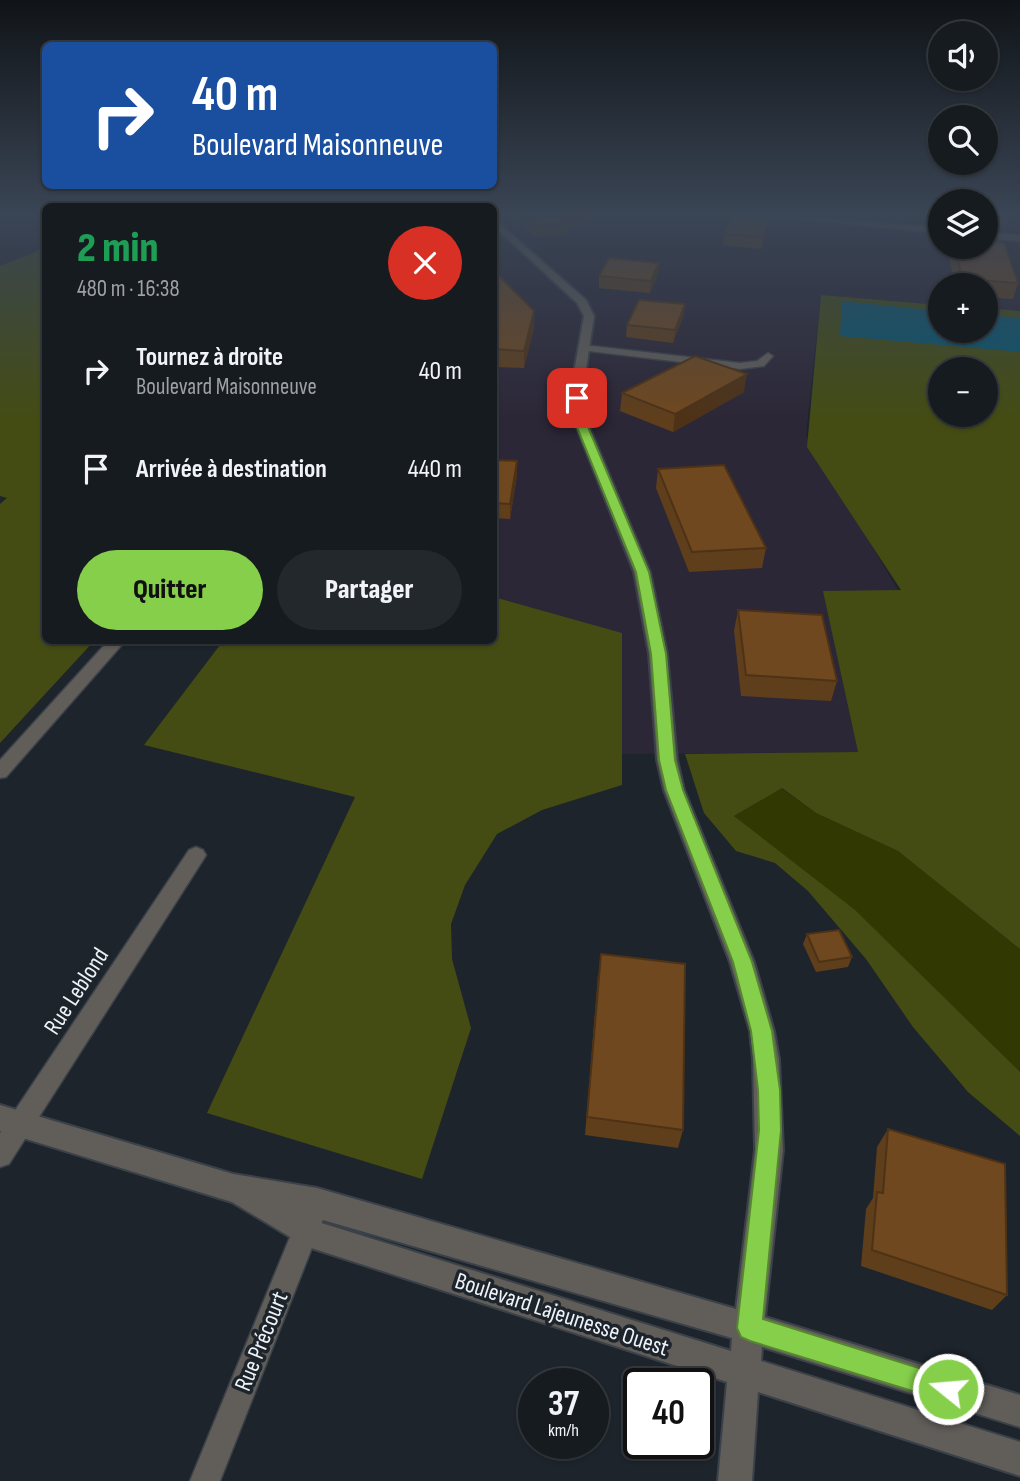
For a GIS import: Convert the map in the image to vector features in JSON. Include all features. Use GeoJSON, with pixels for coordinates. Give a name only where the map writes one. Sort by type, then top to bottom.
{"type":"FeatureCollection","features":[{"type":"Feature","properties":{"kind":"street"},"geometry":{"type":"LineString","coordinates":[[559,281],[582,302],[589,316],[577,398],[580,420],[642,572],[658,654],[667,760],[674,790],[743,962],[762,1031],[769,1090],[770,1130],[735,1481]]}},
{"type":"Feature","properties":{"kind":"street"},"geometry":{"type":"LineString","coordinates":[[584,348],[740,366],[760,364],[768,356]]}},
{"type":"Feature","properties":{"kind":"street"},"geometry":{"type":"LineString","coordinates":[[0,772],[114,644]]}},
{"type":"Feature","properties":{"kind":"street","name":"Rue Leblond"},"geometry":{"type":"LineString","coordinates":[[0,1155],[10,1122],[196,855]]}},
{"type":"Feature","properties":{"kind":"street","name":"Boulevard Lajeunesse Ouest"},"geometry":{"type":"LineString","coordinates":[[10,1122],[233,1188],[317,1202],[750,1328],[1020,1411]]}},
{"type":"Feature","properties":{"kind":"street","name":"Boulevard Lajeunesse Ouest"},"geometry":{"type":"LineString","coordinates":[[233,1188],[305,1232],[1020,1459]]}},
{"type":"Feature","properties":{"kind":"street","name":"Rue Précourt"},"geometry":{"type":"LineString","coordinates":[[205,1481],[317,1202]]}},
{"type":"Feature","properties":{"kind":"shaded area"},"geometry":{"type":"Polygon","coordinates":[[[497,281],[928,281],[928,304],[821,295],[806,435],[899,592],[824,592],[858,752],[622,754],[621,633],[497,598],[497,281]]]}},
{"type":"Feature","properties":{"kind":"shaded area"},"geometry":{"type":"Polygon","coordinates":[[[998,281],[1020,281],[1020,311],[998,309],[998,281]]]}},
{"type":"Feature","properties":{"kind":"green space"},"geometry":{"type":"Polygon","coordinates":[[[0,281],[42,281],[42,644],[91,644],[0,743],[0,504],[7,498],[0,496],[0,281]]]}},
{"type":"Feature","properties":{"kind":"green space"},"geometry":{"type":"Polygon","coordinates":[[[821,295],[928,304],[928,343],[998,343],[998,309],[1020,311],[1020,949],[898,851],[816,813],[782,788],[734,816],[855,910],[1020,1072],[1020,1136],[968,1092],[913,1027],[866,959],[808,891],[775,863],[736,851],[704,813],[685,754],[858,752],[823,591],[901,590],[807,447],[821,295]]]}},
{"type":"Feature","properties":{"kind":"green space"},"geometry":{"type":"Polygon","coordinates":[[[497,598],[622,633],[622,785],[542,810],[497,834],[465,885],[451,924],[452,959],[471,1028],[422,1179],[207,1113],[355,797],[144,745],[221,644],[497,644],[497,598]]]}},
{"type":"Feature","properties":{"kind":"green space"},"geometry":{"type":"Polygon","coordinates":[[[781,788],[816,813],[898,851],[1020,949],[1020,1072],[734,816],[781,788]]]}},
{"type":"Feature","properties":{"kind":"water"},"geometry":{"type":"Polygon","coordinates":[[[842,301],[928,310],[928,343],[998,343],[998,316],[1020,318],[1020,352],[840,336],[842,301]]]}},
{"type":"Feature","properties":{"kind":"building"},"geometry":{"type":"Polygon","coordinates":[[[497,281],[504,281],[534,311],[524,351],[497,349],[497,281]]]}},
{"type":"Feature","properties":{"kind":"building"},"geometry":{"type":"Polygon","coordinates":[[[639,300],[685,304],[675,330],[627,325],[639,300]]]}},
{"type":"Feature","properties":{"kind":"building"},"geometry":{"type":"Polygon","coordinates":[[[695,356],[747,374],[675,414],[622,393],[695,356]]]}},
{"type":"Feature","properties":{"kind":"building"},"geometry":{"type":"Polygon","coordinates":[[[497,460],[517,461],[510,504],[497,503],[497,460]]]}},
{"type":"Feature","properties":{"kind":"building"},"geometry":{"type":"Polygon","coordinates":[[[724,465],[766,548],[692,552],[658,469],[724,465]]]}},
{"type":"Feature","properties":{"kind":"building"},"geometry":{"type":"Polygon","coordinates":[[[738,610],[822,615],[837,681],[746,675],[738,610]]]}},
{"type":"Feature","properties":{"kind":"building"},"geometry":{"type":"Polygon","coordinates":[[[839,930],[852,957],[819,962],[807,934],[839,930]]]}},
{"type":"Feature","properties":{"kind":"building"},"geometry":{"type":"Polygon","coordinates":[[[601,954],[685,964],[683,1130],[587,1117],[601,954]]]}},
{"type":"Feature","properties":{"kind":"building"},"geometry":{"type":"Polygon","coordinates":[[[888,1129],[1005,1164],[1007,1295],[872,1250],[877,1192],[883,1193],[888,1129]]]}},
{"type":"Feature","properties":{"kind":"route"},"geometry":{"type":"LineString","coordinates":[[577,398],[580,420],[642,572],[658,654],[667,760],[674,790],[743,962],[762,1031],[769,1090],[770,1130],[750,1328],[948,1389]]}}]}
